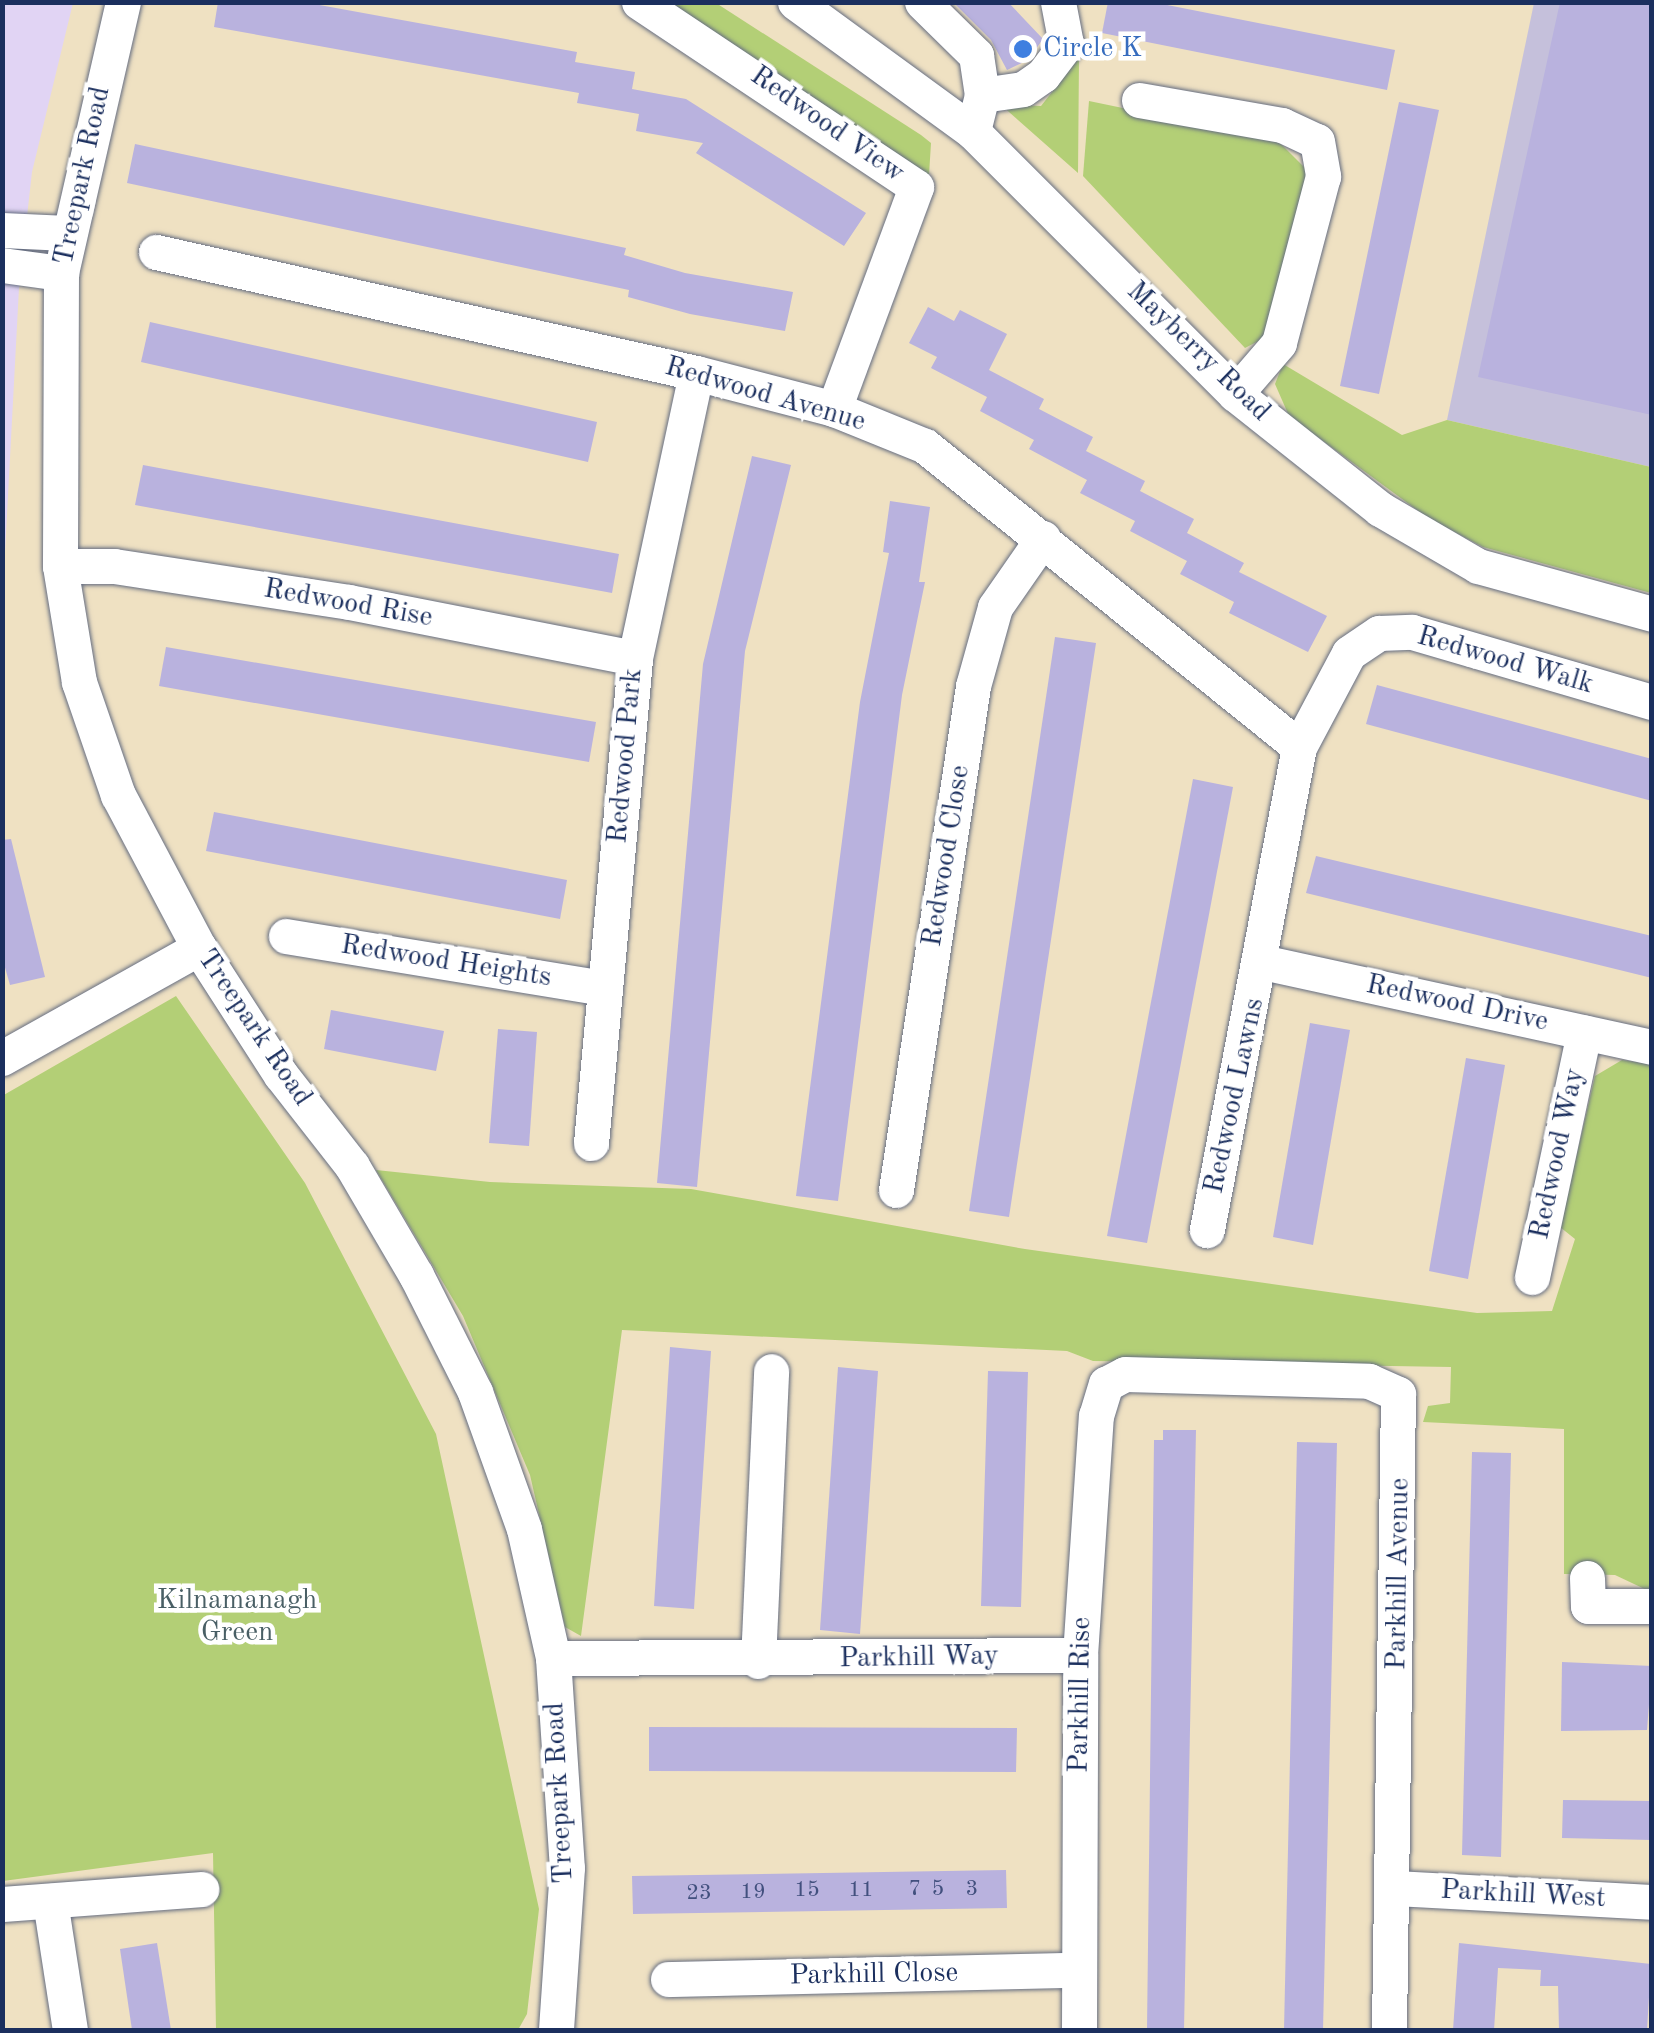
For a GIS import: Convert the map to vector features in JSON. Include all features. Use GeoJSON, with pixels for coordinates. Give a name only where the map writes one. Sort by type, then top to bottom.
{"type":"FeatureCollection","features":[{"type":"Feature","properties":{"kind":"street","name":"Treepark Road"},"geometry":{"type":"LineString","coordinates":[[122,2],[61,272],[60,566],[80,682],[118,795],[199,948],[281,1075],[352,1166],[475,1392],[524,1528],[552,1658],[567,1868],[556,2030]]}},
{"type":"Feature","properties":{"kind":"street","name":"Redwood View"},"geometry":{"type":"LineString","coordinates":[[639,2],[916,187],[834,409]]}},
{"type":"Feature","properties":{"kind":"street"},"geometry":{"type":"LineString","coordinates":[[922,2],[976,55],[982,95],[973,132]]}},
{"type":"Feature","properties":{"kind":"street"},"geometry":{"type":"LineString","coordinates":[[982,95],[1023,90],[1043,75],[1066,44],[1058,2]]}},
{"type":"Feature","properties":{"kind":"street","name":"Mayberry Road"},"geometry":{"type":"LineString","coordinates":[[818,7],[973,132],[1235,394],[1428,541],[1478,566],[1652,614]]}},
{"type":"Feature","properties":{"kind":"street"},"geometry":{"type":"LineString","coordinates":[[1139,100],[1282,125],[1317,142],[1323,176],[1278,343],[1235,394]]}},
{"type":"Feature","properties":{"kind":"street"},"geometry":{"type":"LineString","coordinates":[[2,230],[67,233]]}},
{"type":"Feature","properties":{"kind":"street","name":"Redwood Avenue"},"geometry":{"type":"LineString","coordinates":[[156,252],[696,373],[834,409],[925,446],[1299,747]]}},
{"type":"Feature","properties":{"kind":"street"},"geometry":{"type":"LineString","coordinates":[[2,265],[61,272]]}},
{"type":"Feature","properties":{"kind":"street","name":"Redwood Park"},"geometry":{"type":"LineString","coordinates":[[591,1144],[635,658],[696,373]]}},
{"type":"Feature","properties":{"kind":"street","name":"Redwood Close"},"geometry":{"type":"LineString","coordinates":[[896,1190],[973,686],[995,607],[1043,538]]}},
{"type":"Feature","properties":{"kind":"street","name":"Redwood Rise"},"geometry":{"type":"LineString","coordinates":[[60,566],[114,566],[349,602],[635,658]]}},
{"type":"Feature","properties":{"kind":"street","name":"Redwood Walk"},"geometry":{"type":"LineString","coordinates":[[1299,747],[1349,652],[1379,633],[1412,632],[1652,702]]}},
{"type":"Feature","properties":{"kind":"street"},"geometry":{"type":"LineString","coordinates":[[1262,962],[1299,747]]}},
{"type":"Feature","properties":{"kind":"street","name":"Redwood Heights"},"geometry":{"type":"LineString","coordinates":[[286,936],[605,988]]}},
{"type":"Feature","properties":{"kind":"street"},"geometry":{"type":"LineString","coordinates":[[2,1058],[199,948]]}},
{"type":"Feature","properties":{"kind":"street","name":"Redwood Drive"},"geometry":{"type":"LineString","coordinates":[[1262,962],[1652,1047]]}},
{"type":"Feature","properties":{"kind":"street","name":"Redwood Lawns"},"geometry":{"type":"LineString","coordinates":[[1207,1230],[1262,962]]}},
{"type":"Feature","properties":{"kind":"street","name":"Redwood Way"},"geometry":{"type":"LineString","coordinates":[[1532,1277],[1584,1032]]}},
{"type":"Feature","properties":{"kind":"street"},"geometry":{"type":"LineString","coordinates":[[758,1660],[772,1371]]}},
{"type":"Feature","properties":{"kind":"street","name":"Parkhill Avenue"},"geometry":{"type":"LineString","coordinates":[[1125,1374],[1368,1382],[1406,1390],[1389,2030]]}},
{"type":"Feature","properties":{"kind":"street","name":"Parkhill Rise"},"geometry":{"type":"LineString","coordinates":[[1079,2030],[1080,1655],[1096,1416],[1106,1384],[1125,1374]]}},
{"type":"Feature","properties":{"kind":"street"},"geometry":{"type":"LineString","coordinates":[[1586,1578],[1588,1606],[1652,1606]]}},
{"type":"Feature","properties":{"kind":"street","name":"Parkhill Way"},"geometry":{"type":"LineString","coordinates":[[552,1658],[758,1660],[1080,1655]]}},
{"type":"Feature","properties":{"kind":"street","name":"Parkhill West"},"geometry":{"type":"LineString","coordinates":[[1394,1888],[1652,1902]]}},
{"type":"Feature","properties":{"kind":"street"},"geometry":{"type":"LineString","coordinates":[[2,1904],[201,1889]]}},
{"type":"Feature","properties":{"kind":"street"},"geometry":{"type":"LineString","coordinates":[[50,1900],[70,2030]]}},
{"type":"Feature","properties":{"kind":"street","name":"Parkhill Close"},"geometry":{"type":"LineString","coordinates":[[668,1979],[1079,1970]]}},
{"type":"Feature","properties":{"kind":"shaded area"},"geometry":{"type":"Polygon","coordinates":[[[2,3],[73,3],[32,172],[19,288],[3,590],[2,3]]]}},
{"type":"Feature","properties":{"kind":"shaded area"},"geometry":{"type":"Polygon","coordinates":[[[1534,3],[1651,3],[1651,467],[1447,420],[1534,3]]]}},
{"type":"Feature","properties":{"kind":"green space"},"geometry":{"type":"Polygon","coordinates":[[[671,3],[716,3],[921,135],[931,143],[929,175],[671,3]]]}},
{"type":"Feature","properties":{"kind":"green space"},"geometry":{"type":"Polygon","coordinates":[[[1079,58],[1078,173],[1000,104],[1041,106],[1079,58]]]}},
{"type":"Feature","properties":{"kind":"green space"},"geometry":{"type":"Polygon","coordinates":[[[1089,101],[1277,140],[1308,171],[1268,336],[1245,348],[1083,176],[1089,101]]]}},
{"type":"Feature","properties":{"kind":"green space"},"geometry":{"type":"Polygon","coordinates":[[[1283,364],[1402,435],[1447,420],[1651,467],[1651,593],[1483,547],[1428,518],[1289,416],[1275,384],[1283,364]]]}},
{"type":"Feature","properties":{"kind":"green space","name":"Kilnamanagh Green"},"geometry":{"type":"Polygon","coordinates":[[[176,996],[305,1183],[436,1434],[539,1909],[527,2014],[518,2030],[216,2030],[213,1853],[3,1881],[2,1096],[176,996]]]}},
{"type":"Feature","properties":{"kind":"green space"},"geometry":{"type":"Polygon","coordinates":[[[1622,1060],[1651,1064],[1651,1592],[1615,1575],[1564,1574],[1564,1429],[1423,1422],[1428,1406],[1450,1403],[1451,1367],[1093,1361],[1067,1351],[622,1330],[581,1636],[565,1627],[530,1475],[463,1316],[376,1170],[490,1182],[691,1189],[1025,1249],[1477,1313],[1552,1311],[1575,1239],[1560,1227],[1595,1076],[1622,1060]]]}},
{"type":"Feature","properties":{"kind":"building"},"geometry":{"type":"Polygon","coordinates":[[[218,2],[303,2],[577,52],[575,62],[635,72],[632,89],[686,99],[866,213],[844,246],[696,153],[703,143],[636,131],[639,114],[577,103],[579,93],[214,27],[218,2]]]}},
{"type":"Feature","properties":{"kind":"building"},"geometry":{"type":"Polygon","coordinates":[[[953,2],[1008,2],[1043,39],[1028,60],[1007,70],[991,40],[953,2]]]}},
{"type":"Feature","properties":{"kind":"building"},"geometry":{"type":"Polygon","coordinates":[[[1108,2],[1152,2],[1395,50],[1387,90],[1102,33],[1108,2]]]}},
{"type":"Feature","properties":{"kind":"building"},"geometry":{"type":"Polygon","coordinates":[[[1560,2],[1652,2],[1652,415],[1478,377],[1560,2]]]}},
{"type":"Feature","properties":{"kind":"building"},"geometry":{"type":"Polygon","coordinates":[[[1399,102],[1439,110],[1379,394],[1340,386],[1399,102]]]}},
{"type":"Feature","properties":{"kind":"building"},"geometry":{"type":"Polygon","coordinates":[[[135,144],[626,248],[624,255],[685,273],[793,292],[785,331],[690,314],[628,297],[629,290],[127,183],[135,144]]]}},
{"type":"Feature","properties":{"kind":"building"},"geometry":{"type":"Polygon","coordinates":[[[928,307],[954,321],[960,310],[1007,334],[989,370],[1044,399],[1039,409],[1093,437],[1086,451],[1145,481],[1140,491],[1194,519],[1187,533],[1244,563],[1239,572],[1327,616],[1308,652],[1229,613],[1234,602],[1180,574],[1187,561],[1130,531],[1135,521],[1080,493],[1087,480],[1029,449],[1034,440],[980,411],[987,397],[931,368],[937,357],[909,343],[928,307]]]}},
{"type":"Feature","properties":{"kind":"building"},"geometry":{"type":"Polygon","coordinates":[[[150,322],[597,422],[588,462],[141,362],[150,322]]]}},
{"type":"Feature","properties":{"kind":"building"},"geometry":{"type":"Polygon","coordinates":[[[752,456],[791,465],[745,651],[697,1187],[657,1183],[703,664],[752,456]]]}},
{"type":"Feature","properties":{"kind":"building"},"geometry":{"type":"Polygon","coordinates":[[[143,465],[619,554],[612,593],[135,505],[143,465]]]}},
{"type":"Feature","properties":{"kind":"building"},"geometry":{"type":"Polygon","coordinates":[[[890,501],[930,507],[919,582],[925,582],[902,695],[838,1201],[796,1196],[860,702],[889,553],[883,552],[890,501]]]}},
{"type":"Feature","properties":{"kind":"building"},"geometry":{"type":"Polygon","coordinates":[[[1055,637],[1096,643],[1009,1217],[969,1211],[1055,637]]]}},
{"type":"Feature","properties":{"kind":"building"},"geometry":{"type":"Polygon","coordinates":[[[166,647],[596,722],[589,762],[159,686],[166,647]]]}},
{"type":"Feature","properties":{"kind":"building"},"geometry":{"type":"Polygon","coordinates":[[[1377,685],[1652,759],[1652,801],[1366,724],[1377,685]]]}},
{"type":"Feature","properties":{"kind":"building"},"geometry":{"type":"Polygon","coordinates":[[[1193,779],[1233,787],[1147,1243],[1107,1236],[1193,779]]]}},
{"type":"Feature","properties":{"kind":"building"},"geometry":{"type":"Polygon","coordinates":[[[214,812],[567,880],[560,919],[206,851],[214,812]]]}},
{"type":"Feature","properties":{"kind":"building"},"geometry":{"type":"Polygon","coordinates":[[[11,839],[45,977],[10,985],[2,957],[2,840],[11,839]]]}},
{"type":"Feature","properties":{"kind":"building"},"geometry":{"type":"Polygon","coordinates":[[[1316,856],[1652,936],[1652,978],[1306,893],[1316,856]]]}},
{"type":"Feature","properties":{"kind":"building"},"geometry":{"type":"Polygon","coordinates":[[[331,1010],[444,1031],[436,1071],[324,1049],[331,1010]]]}},
{"type":"Feature","properties":{"kind":"building"},"geometry":{"type":"Polygon","coordinates":[[[1310,1023],[1350,1030],[1313,1245],[1273,1237],[1310,1023]]]}},
{"type":"Feature","properties":{"kind":"building"},"geometry":{"type":"Polygon","coordinates":[[[498,1029],[537,1032],[529,1146],[489,1143],[498,1029]]]}},
{"type":"Feature","properties":{"kind":"building"},"geometry":{"type":"Polygon","coordinates":[[[1466,1058],[1505,1065],[1468,1279],[1429,1271],[1466,1058]]]}},
{"type":"Feature","properties":{"kind":"building"},"geometry":{"type":"Polygon","coordinates":[[[670,1347],[711,1351],[694,1609],[654,1606],[670,1347]]]}},
{"type":"Feature","properties":{"kind":"building"},"geometry":{"type":"Polygon","coordinates":[[[838,1367],[878,1371],[860,1634],[820,1630],[838,1367]]]}},
{"type":"Feature","properties":{"kind":"building"},"geometry":{"type":"Polygon","coordinates":[[[988,1371],[1028,1372],[1021,1607],[981,1606],[988,1371]]]}},
{"type":"Feature","properties":{"kind":"building"},"geometry":{"type":"Polygon","coordinates":[[[1163,1430],[1196,1430],[1184,2030],[1147,2030],[1154,1440],[1163,1440],[1163,1430]]]}},
{"type":"Feature","properties":{"kind":"building"},"geometry":{"type":"Polygon","coordinates":[[[1297,1442],[1337,1443],[1323,2030],[1284,2030],[1297,1442]]]}},
{"type":"Feature","properties":{"kind":"building"},"geometry":{"type":"Polygon","coordinates":[[[1472,1452],[1511,1453],[1501,1857],[1462,1855],[1472,1452]]]}},
{"type":"Feature","properties":{"kind":"building"},"geometry":{"type":"Polygon","coordinates":[[[1562,1662],[1652,1666],[1647,1730],[1561,1731],[1562,1662]]]}},
{"type":"Feature","properties":{"kind":"building"},"geometry":{"type":"Polygon","coordinates":[[[649,1727],[1017,1728],[1016,1772],[649,1771],[649,1727]]]}},
{"type":"Feature","properties":{"kind":"building"},"geometry":{"type":"Polygon","coordinates":[[[1563,1800],[1652,1801],[1652,1840],[1562,1838],[1563,1800]]]}},
{"type":"Feature","properties":{"kind":"building"},"geometry":{"type":"Polygon","coordinates":[[[1006,1870],[1007,1908],[633,1914],[632,1876],[1006,1870]]]}},
{"type":"Feature","properties":{"kind":"building"},"geometry":{"type":"Polygon","coordinates":[[[157,1943],[171,2030],[132,2030],[120,1949],[157,1943]]]}},
{"type":"Feature","properties":{"kind":"building"},"geometry":{"type":"Polygon","coordinates":[[[1459,1943],[1651,1964],[1647,2030],[1559,2030],[1558,1986],[1540,1986],[1541,1970],[1498,1968],[1494,2030],[1453,2030],[1459,1943]]]}},
{"type":"Feature","properties":{"kind":"place","name":"Circle K"},"geometry":{"type":"Point","coordinates":[1023,49]}}]}
